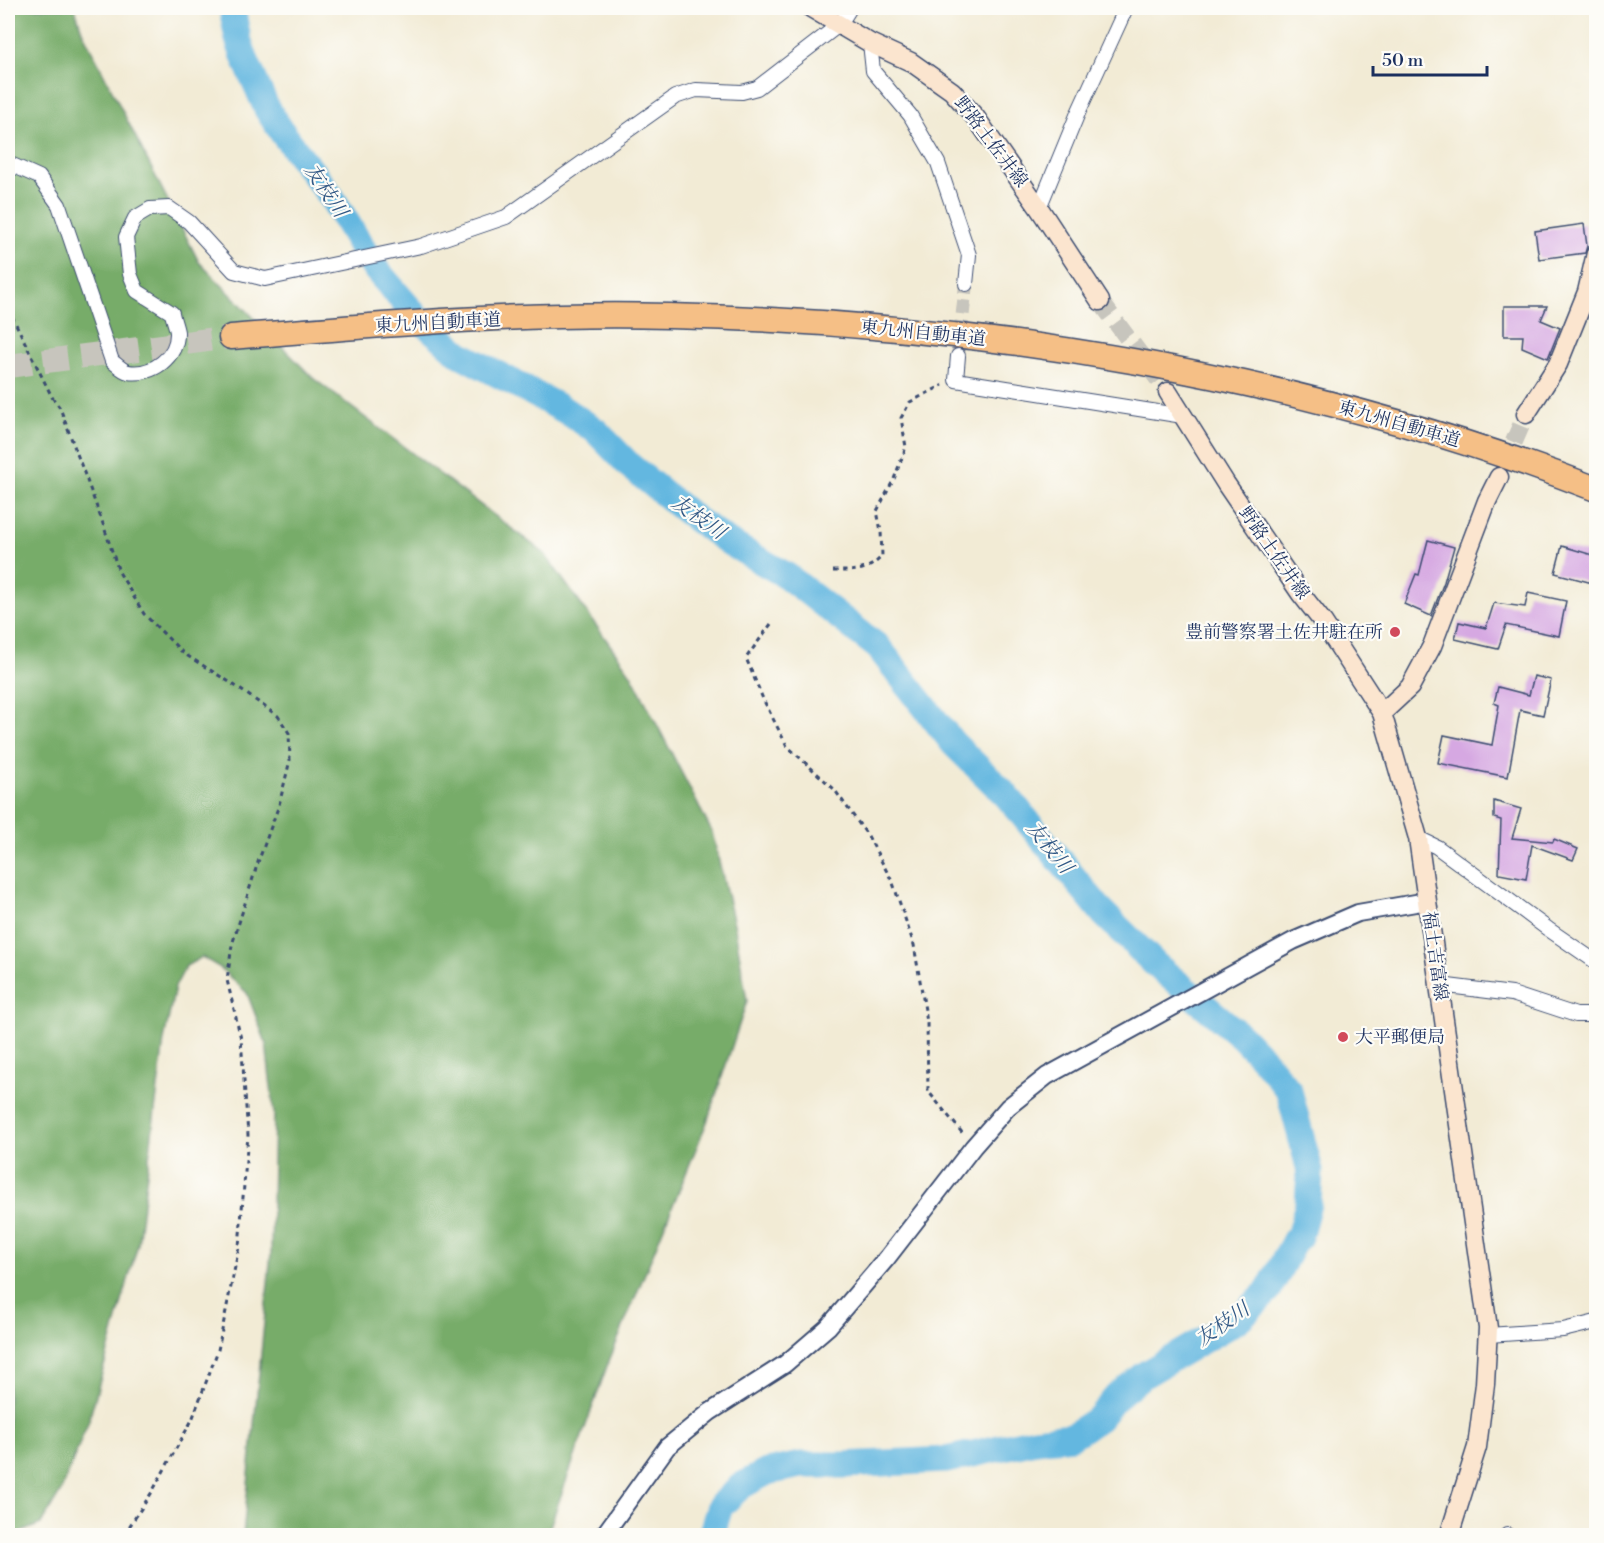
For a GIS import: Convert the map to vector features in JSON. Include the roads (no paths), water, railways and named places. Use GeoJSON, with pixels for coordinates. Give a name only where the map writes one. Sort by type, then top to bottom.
{"type":"FeatureCollection","features":[{"type":"Feature","properties":{"kind":"highway","name":"東九州自動車道"},"geometry":{"type":"LineString","coordinates":[[231,338],[351,327],[543,317],[667,315],[800,321],[928,332],[1099,355],[1213,376],[1342,407],[1452,439],[1596,489]]}},
{"type":"Feature","properties":{"kind":"main road","name":"野路土佐井線"},"geometry":{"type":"LineString","coordinates":[[811,8],[870,43],[911,62],[952,91],[976,118],[1100,301]]}},
{"type":"Feature","properties":{"kind":"main road"},"geometry":{"type":"LineString","coordinates":[[1526,414],[1558,364],[1587,292],[1596,253]]}},
{"type":"Feature","properties":{"kind":"main road","name":"野路土佐井線"},"geometry":{"type":"LineString","coordinates":[[1168,392],[1226,484],[1344,651],[1382,713]]}},
{"type":"Feature","properties":{"kind":"main road"},"geometry":{"type":"LineString","coordinates":[[1382,713],[1410,687],[1432,646],[1486,501],[1499,477]]}},
{"type":"Feature","properties":{"kind":"main road","name":"福土吉富線"},"geometry":{"type":"LineString","coordinates":[[1382,713],[1418,838],[1488,1335],[1485,1384],[1477,1447],[1449,1536]]}},
{"type":"Feature","properties":{"kind":"street"},"geometry":{"type":"LineString","coordinates":[[8,163],[39,177],[59,206],[112,361],[126,372],[146,370],[166,362],[173,352],[177,332],[172,313],[137,291],[130,274],[126,237],[135,218],[150,209],[170,208],[189,222],[234,271],[265,279],[421,246],[506,217],[675,96],[696,90],[742,92],[757,88],[840,24],[850,8]]}},
{"type":"Feature","properties":{"kind":"street"},"geometry":{"type":"LineString","coordinates":[[1039,208],[1078,113],[1126,8]]}},
{"type":"Feature","properties":{"kind":"street"},"geometry":{"type":"LineString","coordinates":[[870,43],[873,71],[910,115],[938,163],[969,255],[966,284]]}},
{"type":"Feature","properties":{"kind":"street"},"geometry":{"type":"LineString","coordinates":[[958,356],[956,380],[1184,416]]}},
{"type":"Feature","properties":{"kind":"street"},"geometry":{"type":"LineString","coordinates":[[1418,838],[1437,847],[1596,962]]}},
{"type":"Feature","properties":{"kind":"street"},"geometry":{"type":"LineString","coordinates":[[603,1536],[628,1498],[667,1447],[710,1412],[785,1364],[828,1327],[886,1258],[973,1147],[1008,1107],[1047,1076],[1293,941],[1358,913],[1427,901]]}},
{"type":"Feature","properties":{"kind":"street"},"geometry":{"type":"LineString","coordinates":[[1440,985],[1512,994],[1576,1015],[1596,1013]]}},
{"type":"Feature","properties":{"kind":"street"},"geometry":{"type":"LineString","coordinates":[[1488,1335],[1563,1330],[1596,1323]]}},
{"type":"Feature","properties":{"kind":"waterway","name":"友枝川"},"geometry":{"type":"LineString","coordinates":[[232,8],[238,39],[267,109],[332,198],[373,266],[416,316],[460,354],[566,411],[595,430],[630,466],[694,518],[730,543],[787,576],[878,647],[953,743],[1006,795],[1103,913],[1155,964],[1242,1037],[1289,1091],[1310,1171],[1308,1204],[1299,1237],[1295,1240],[1268,1291],[1239,1319],[1142,1376],[1117,1396],[1099,1418],[1072,1436],[1035,1440],[946,1460],[801,1465],[767,1472],[741,1486],[720,1506],[711,1536]]}},
{"type":"Feature","properties":{"kind":"tunnel"},"geometry":{"type":"LineString","coordinates":[[958,356],[966,284]]}},
{"type":"Feature","properties":{"kind":"tunnel"},"geometry":{"type":"LineString","coordinates":[[1100,301],[1168,392]]}},
{"type":"Feature","properties":{"kind":"tunnel"},"geometry":{"type":"LineString","coordinates":[[8,366],[231,337]]}},
{"type":"Feature","properties":{"kind":"tunnel"},"geometry":{"type":"LineString","coordinates":[[1503,467],[1526,414]]}},
{"type":"Feature","properties":{"kind":"place","name":"豊前警察署土佐井駐在所"},"geometry":{"type":"Point","coordinates":[1395,632]}},
{"type":"Feature","properties":{"kind":"place","name":"大平郵便局"},"geometry":{"type":"Point","coordinates":[1343,1037]}}]}
